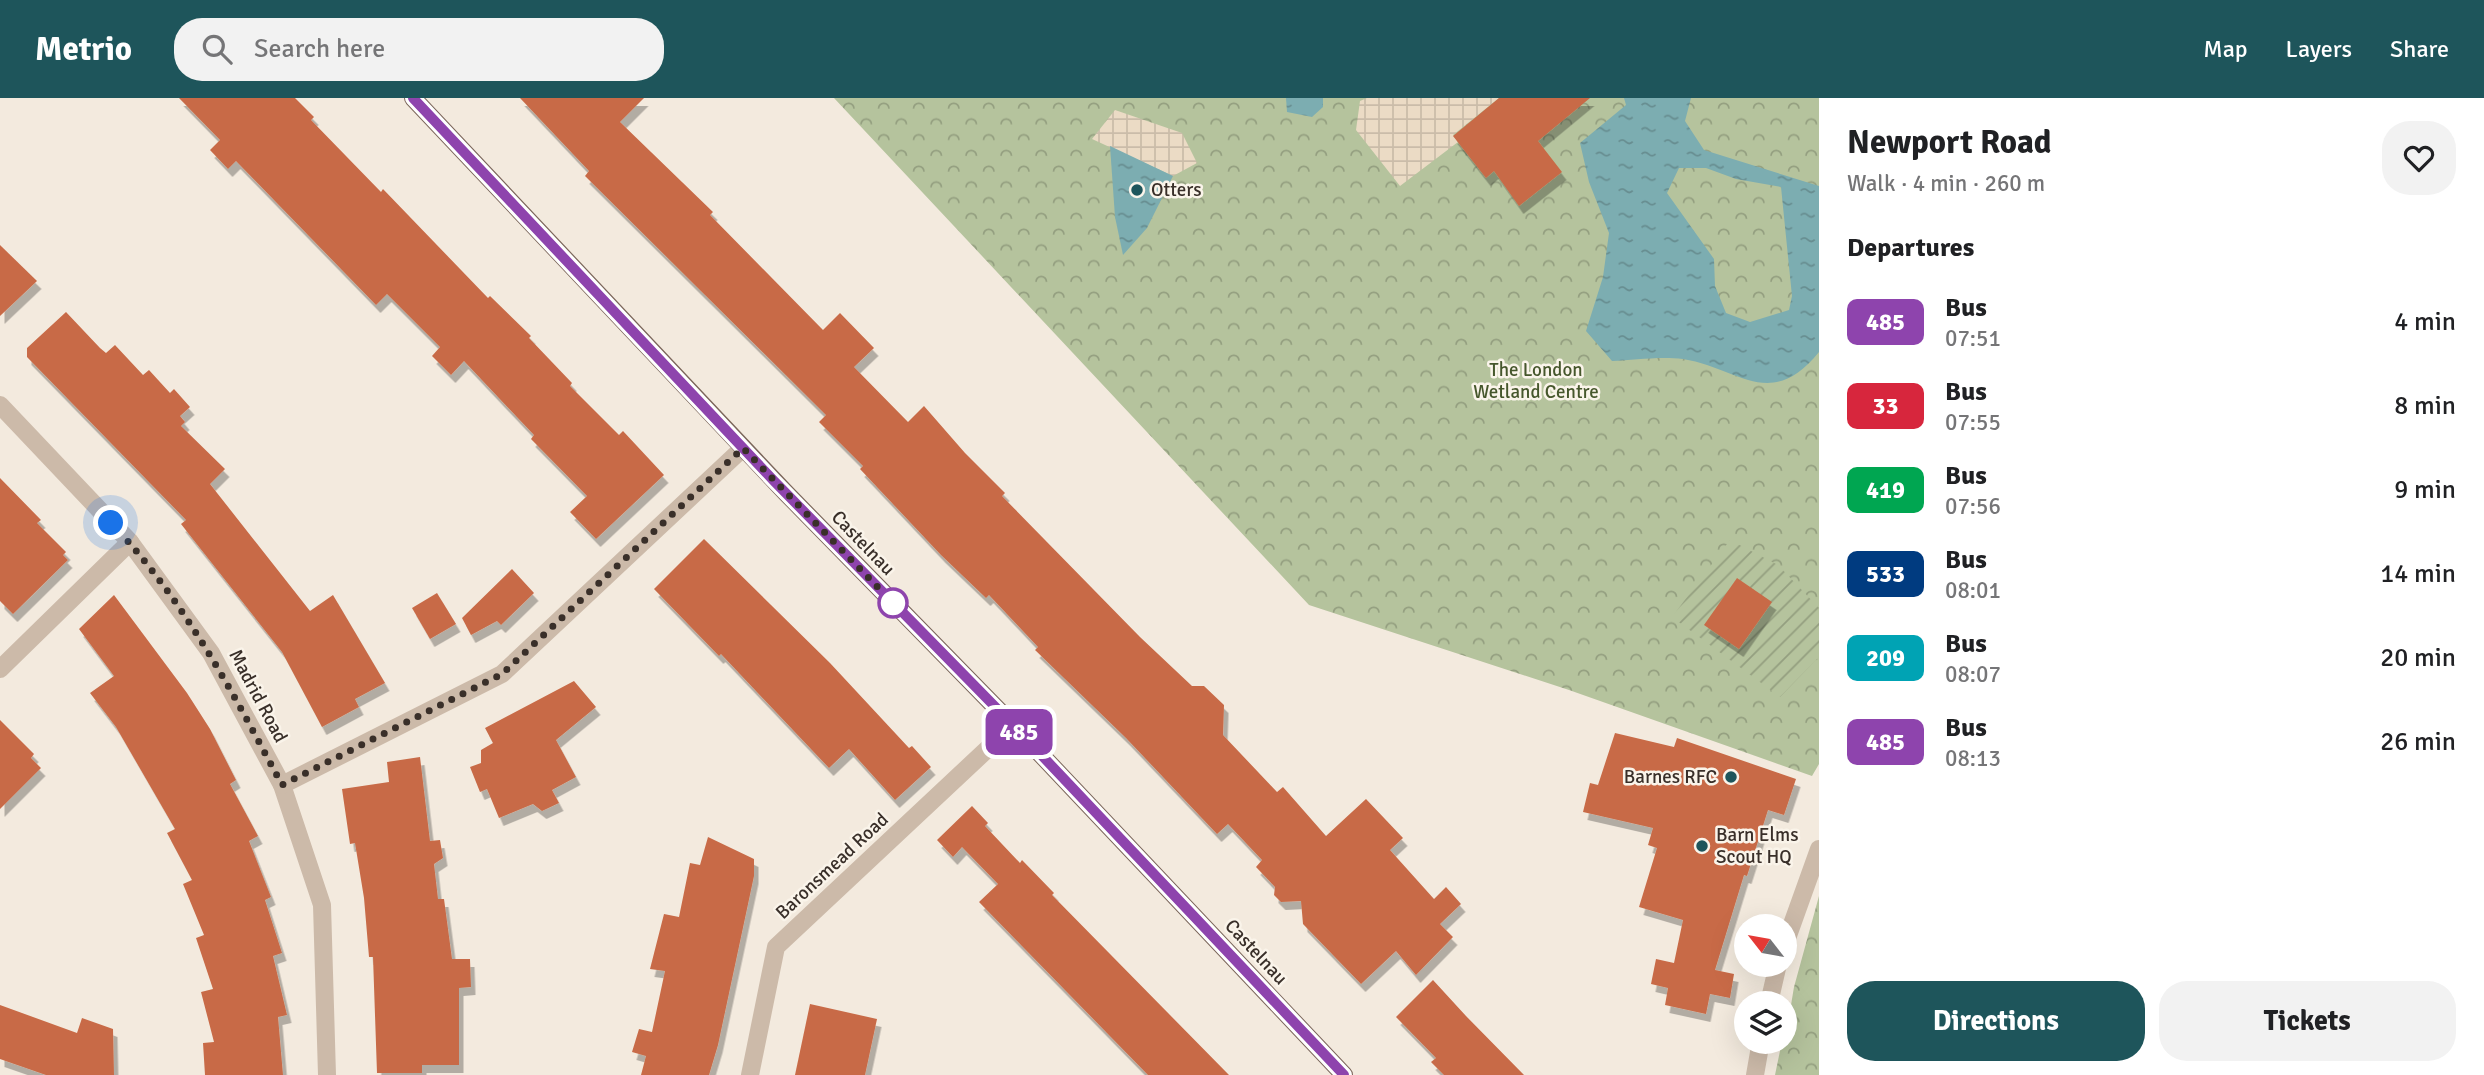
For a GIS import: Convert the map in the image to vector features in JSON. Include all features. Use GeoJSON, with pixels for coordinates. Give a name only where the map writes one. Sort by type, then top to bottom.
{"type":"FeatureCollection","features":[{"type":"Feature","properties":{"kind":"main road","name":"Castelnau"},"geometry":{"type":"LineString","coordinates":[[413,98],[743,448],[1013,725],[1344,1075]]}},
{"type":"Feature","properties":{"kind":"street","name":"Madrid Road"},"geometry":{"type":"LineString","coordinates":[[0,405],[130,542],[211,653],[282,785],[323,905],[327,1075]]}},
{"type":"Feature","properties":{"kind":"street"},"geometry":{"type":"LineString","coordinates":[[282,785],[502,674],[743,448]]}},
{"type":"Feature","properties":{"kind":"street"},"geometry":{"type":"LineString","coordinates":[[0,669],[130,542]]}},
{"type":"Feature","properties":{"kind":"street","name":"Baronsmead Road"},"geometry":{"type":"LineString","coordinates":[[750,1075],[776,947],[1013,725]]}},
{"type":"Feature","properties":{"kind":"street"},"geometry":{"type":"LineString","coordinates":[[1796,914],[1819,849]]}},
{"type":"Feature","properties":{"kind":"street"},"geometry":{"type":"LineString","coordinates":[[1755,1075],[1759,1054]]}},
{"type":"Feature","properties":{"kind":"green space","name":"The London Wetland Centre"},"geometry":{"type":"Polygon","coordinates":[[[834,98],[1819,98],[1819,764],[1812,776],[1569,690],[1309,605],[834,98]]]}},
{"type":"Feature","properties":{"kind":"green space"},"geometry":{"type":"Polygon","coordinates":[[[1730,540],[1778,565],[1819,608],[1819,657],[1780,697],[1672,617],[1730,540]]]}},
{"type":"Feature","properties":{"kind":"green space"},"geometry":{"type":"Polygon","coordinates":[[[1819,896],[1819,1075],[1775,1075],[1779,1054],[1797,1054],[1797,991],[1793,991],[1819,896]]]}},
{"type":"Feature","properties":{"kind":"shaded area"},"geometry":{"type":"Polygon","coordinates":[[[1367,98],[1499,98],[1453,135],[1458,142],[1400,186],[1356,130],[1360,101],[1367,98]]]}},
{"type":"Feature","properties":{"kind":"shaded area","name":"Otters"},"geometry":{"type":"Polygon","coordinates":[[[1115,110],[1182,133],[1197,163],[1173,176],[1092,139],[1115,110]]]}},
{"type":"Feature","properties":{"kind":"water"},"geometry":{"type":"Polygon","coordinates":[[[1286,98],[1323,98],[1323,107],[1312,117],[1287,112],[1286,98]]]}},
{"type":"Feature","properties":{"kind":"water"},"geometry":{"type":"Polygon","coordinates":[[[1624,98],[1691,98],[1685,121],[1704,150],[1819,186],[1819,352],[1801,370],[1785,380],[1769,383],[1754,381],[1683,359],[1612,361],[1586,331],[1603,277],[1609,233],[1589,182],[1580,143],[1626,105],[1624,98]],[[1679,168],[1667,193],[1714,259],[1715,286],[1726,313],[1750,322],[1789,310],[1792,296],[1781,187],[1736,179],[1706,168],[1679,168]]]}},
{"type":"Feature","properties":{"kind":"water"},"geometry":{"type":"Polygon","coordinates":[[[1110,146],[1173,176],[1147,228],[1123,255],[1115,217],[1110,146]]]}},
{"type":"Feature","properties":{"kind":"building"},"geometry":{"type":"Polygon","coordinates":[[[179,98],[295,98],[314,117],[311,120],[381,192],[383,189],[488,298],[490,296],[531,336],[529,338],[572,383],[570,386],[619,435],[623,431],[664,475],[596,539],[570,512],[587,496],[531,439],[534,435],[464,361],[451,375],[432,356],[440,347],[387,294],[376,305],[236,161],[228,169],[210,150],[220,140],[179,98]]]}},
{"type":"Feature","properties":{"kind":"building"},"geometry":{"type":"Polygon","coordinates":[[[520,98],[644,98],[620,122],[713,212],[710,215],[823,330],[840,313],[874,348],[854,367],[908,422],[924,406],[1005,493],[1002,496],[1140,637],[1192,686],[1204,686],[1224,705],[1223,735],[1277,792],[1283,787],[1326,836],[1366,799],[1403,838],[1390,850],[1434,899],[1446,887],[1461,904],[1440,924],[1453,937],[1416,975],[1396,951],[1361,984],[1303,924],[1301,901],[1281,902],[1274,895],[1275,887],[1256,867],[1262,860],[1228,824],[1217,834],[1126,738],[1035,650],[1038,647],[989,595],[986,598],[941,555],[860,469],[863,466],[819,422],[826,415],[585,176],[589,171],[520,98]]]}},
{"type":"Feature","properties":{"kind":"building"},"geometry":{"type":"Polygon","coordinates":[[[1499,98],[1590,98],[1538,141],[1562,172],[1519,206],[1494,171],[1486,178],[1453,136],[1499,98]]]}},
{"type":"Feature","properties":{"kind":"building"},"geometry":{"type":"Polygon","coordinates":[[[0,245],[37,281],[0,316],[0,245]]]}},
{"type":"Feature","properties":{"kind":"building"},"geometry":{"type":"Polygon","coordinates":[[[66,312],[106,353],[115,345],[143,375],[149,370],[170,393],[174,389],[190,407],[180,416],[185,422],[181,426],[225,469],[210,484],[310,611],[333,595],[385,683],[355,699],[359,707],[322,727],[282,652],[181,524],[186,520],[27,357],[27,348],[66,312]]]}},
{"type":"Feature","properties":{"kind":"building"},"geometry":{"type":"Polygon","coordinates":[[[0,478],[41,520],[37,523],[66,552],[63,555],[68,560],[13,614],[0,601],[0,478]]]}},
{"type":"Feature","properties":{"kind":"building"},"geometry":{"type":"Polygon","coordinates":[[[704,539],[830,663],[909,748],[912,746],[931,767],[895,800],[849,749],[829,768],[721,654],[719,656],[654,589],[704,539]]]}},
{"type":"Feature","properties":{"kind":"building"},"geometry":{"type":"Polygon","coordinates":[[[512,569],[534,593],[501,625],[497,621],[471,635],[462,618],[512,569]]]}},
{"type":"Feature","properties":{"kind":"building"},"geometry":{"type":"Polygon","coordinates":[[[1737,578],[1772,602],[1739,649],[1704,625],[1737,578]]]}},
{"type":"Feature","properties":{"kind":"building"},"geometry":{"type":"Polygon","coordinates":[[[437,593],[456,624],[430,639],[412,608],[437,593]]]}},
{"type":"Feature","properties":{"kind":"building"},"geometry":{"type":"Polygon","coordinates":[[[114,595],[187,693],[210,729],[236,780],[230,784],[258,836],[249,841],[271,897],[265,900],[282,953],[273,956],[287,1015],[278,1017],[283,1075],[205,1075],[203,1043],[214,1042],[201,992],[213,989],[196,938],[204,935],[183,884],[192,880],[167,833],[175,829],[116,727],[90,693],[114,676],[79,629],[114,595]]]}},
{"type":"Feature","properties":{"kind":"building"},"geometry":{"type":"Polygon","coordinates":[[[574,681],[596,707],[556,740],[576,777],[552,790],[559,803],[542,811],[533,804],[499,818],[487,789],[480,792],[470,767],[481,763],[481,750],[493,743],[485,728],[574,681]]]}},
{"type":"Feature","properties":{"kind":"building"},"geometry":{"type":"Polygon","coordinates":[[[0,720],[34,754],[31,758],[41,768],[0,809],[0,720]]]}},
{"type":"Feature","properties":{"kind":"building"},"geometry":{"type":"Polygon","coordinates":[[[1615,733],[1674,747],[1677,738],[1796,779],[1784,815],[1768,810],[1747,876],[1744,875],[1715,970],[1734,974],[1730,998],[1710,994],[1706,1014],[1665,1005],[1668,988],[1651,984],[1656,959],[1674,963],[1683,920],[1639,907],[1657,848],[1648,845],[1653,828],[1583,812],[1590,783],[1598,785],[1615,733]]]}},
{"type":"Feature","properties":{"kind":"building"},"geometry":{"type":"Polygon","coordinates":[[[420,757],[430,841],[440,840],[443,858],[434,864],[438,899],[444,899],[452,959],[470,959],[471,987],[459,988],[459,1065],[422,1065],[422,1073],[377,1073],[373,957],[369,957],[364,898],[355,843],[350,844],[342,789],[389,782],[387,762],[420,757]]]}},
{"type":"Feature","properties":{"kind":"building"},"geometry":{"type":"Polygon","coordinates":[[[972,806],[988,823],[985,826],[1020,863],[1022,860],[1054,893],[1052,895],[1229,1075],[1148,1075],[979,902],[998,884],[962,847],[953,857],[937,840],[972,806]]]}},
{"type":"Feature","properties":{"kind":"building"},"geometry":{"type":"Polygon","coordinates":[[[708,837],[754,859],[754,876],[718,1045],[709,1075],[641,1075],[646,1056],[632,1052],[639,1029],[652,1032],[665,971],[650,969],[664,914],[679,917],[690,863],[700,865],[708,837]]]}},
{"type":"Feature","properties":{"kind":"building"},"geometry":{"type":"Polygon","coordinates":[[[1433,980],[1524,1075],[1444,1075],[1431,1062],[1436,1058],[1396,1017],[1433,980]]]}},
{"type":"Feature","properties":{"kind":"building"},"geometry":{"type":"Polygon","coordinates":[[[810,1004],[877,1019],[865,1075],[795,1075],[810,1004]]]}},
{"type":"Feature","properties":{"kind":"building"},"geometry":{"type":"Polygon","coordinates":[[[0,1005],[77,1033],[82,1018],[113,1029],[114,1075],[46,1075],[0,1059],[0,1005]]]}},
{"type":"Feature","properties":{"kind":"bus line","name":"485"},"geometry":{"type":"LineString","coordinates":[[413,98],[774,481],[1013,725],[1344,1075]]}},
{"type":"Feature","properties":{"kind":"place","name":"Otters"},"geometry":{"type":"Point","coordinates":[1137,190]}},
{"type":"Feature","properties":{"kind":"place","name":"Barnes RFC"},"geometry":{"type":"Point","coordinates":[1731,777]}},
{"type":"Feature","properties":{"kind":"place","name":"Barn Elms Scout HQ"},"geometry":{"type":"Point","coordinates":[1702,846]}},
{"type":"Feature","properties":{"kind":"route"},"geometry":{"type":"LineString","coordinates":[[111,523],[130,542],[211,653],[282,785],[502,674],[743,448],[895,605],[893,603]]}}]}
